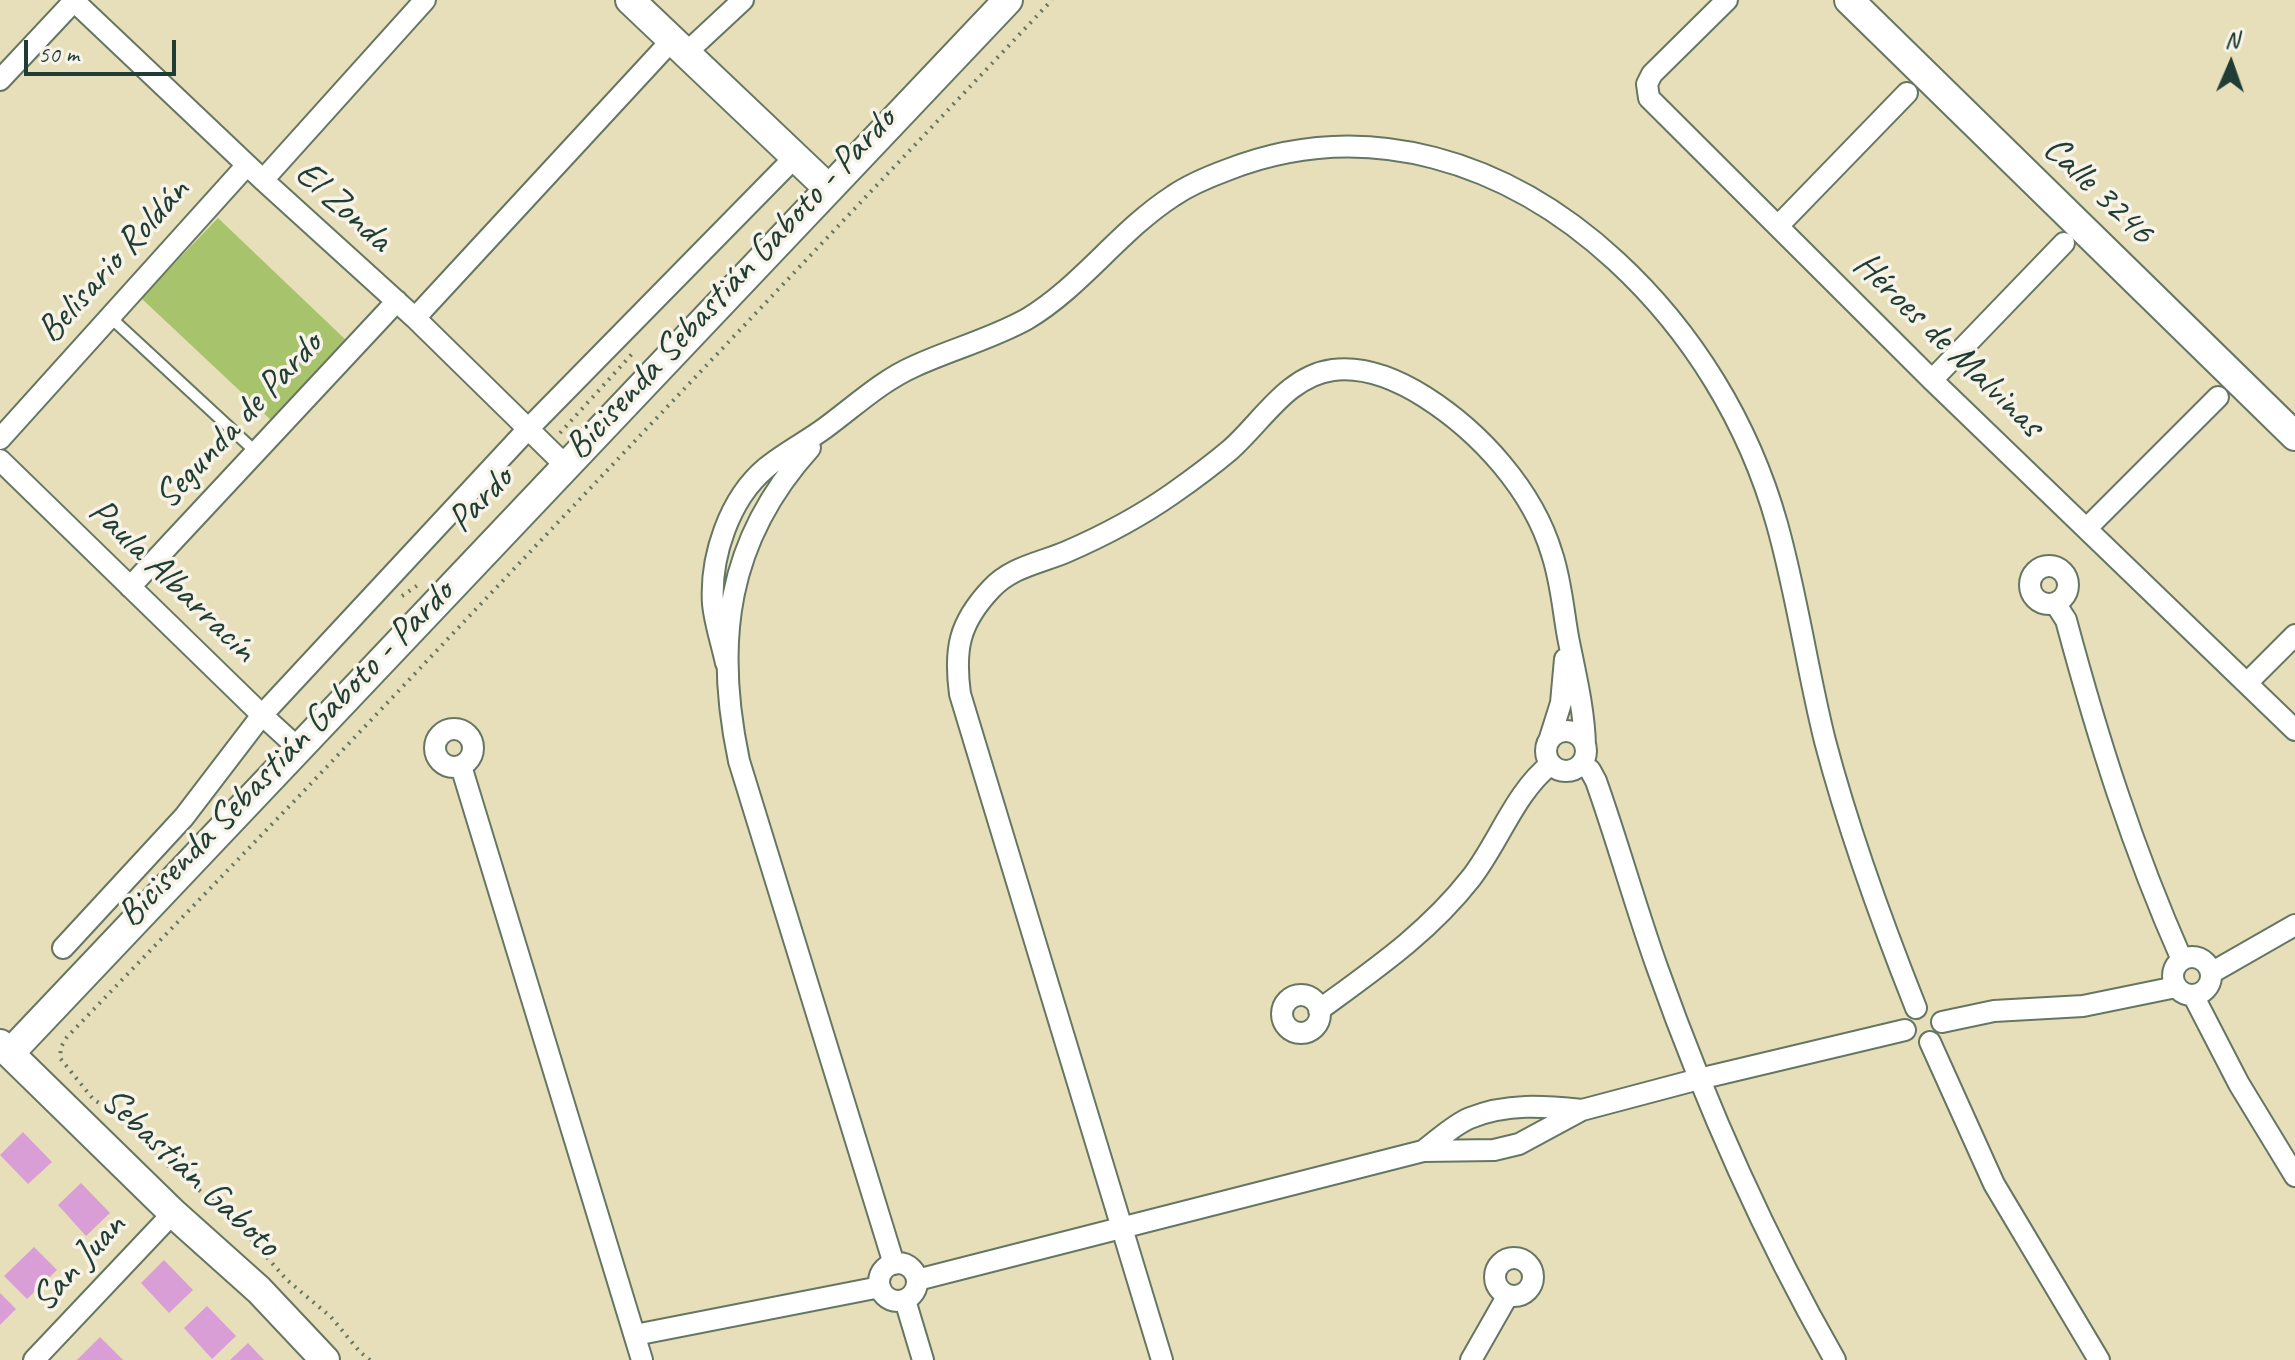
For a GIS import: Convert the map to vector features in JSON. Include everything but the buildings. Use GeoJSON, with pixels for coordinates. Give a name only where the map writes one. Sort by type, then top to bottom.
{"type":"FeatureCollection","features":[{"type":"Feature","properties":{"kind":"street"},"geometry":{"type":"LineString","coordinates":[[0,80],[74,0]]}},
{"type":"Feature","properties":{"kind":"street","name":"El Zonda"},"geometry":{"type":"LineString","coordinates":[[74,0],[263,180],[415,318],[566,466]]}},
{"type":"Feature","properties":{"kind":"street"},"geometry":{"type":"LineString","coordinates":[[263,180],[425,0]]}},
{"type":"Feature","properties":{"kind":"street"},"geometry":{"type":"LineString","coordinates":[[630,0],[829,189]]}},
{"type":"Feature","properties":{"kind":"street"},"geometry":{"type":"LineString","coordinates":[[415,318],[679,47],[743,0]]}},
{"type":"Feature","properties":{"kind":"street","name":"Pardo"},"geometry":{"type":"LineString","coordinates":[[3,1054],[1008,0]]}},
{"type":"Feature","properties":{"kind":"street","name":"Héroes de Malvinas"},"geometry":{"type":"LineString","coordinates":[[1727,0],[1652,74],[1647,84],[1649,98],[1932,380],[2295,730]]}},
{"type":"Feature","properties":{"kind":"street","name":"Calle 3246"},"geometry":{"type":"LineString","coordinates":[[1849,0],[2295,436]]}},
{"type":"Feature","properties":{"kind":"street"},"geometry":{"type":"LineString","coordinates":[[1778,226],[1907,93]]}},
{"type":"Feature","properties":{"kind":"street"},"geometry":{"type":"LineString","coordinates":[[894,1264],[739,761],[732,727],[726,663],[713,606],[720,543],[751,485],[765,469],[891,378],[984,340],[1039,311],[1067,291],[1153,210],[1178,192],[1251,160],[1293,150],[1333,146],[1371,147],[1433,156],[1472,169],[1544,205],[1584,234],[1617,262],[1683,333],[1740,427],[1759,471],[1778,527],[1809,674],[1840,796],[1873,898],[1916,1008]]}},
{"type":"Feature","properties":{"kind":"street","name":"Pardo"},"geometry":{"type":"LineString","coordinates":[[63,948],[184,817],[262,715],[527,430],[795,157]]}},
{"type":"Feature","properties":{"kind":"street","name":"Belisario Roldán"},"geometry":{"type":"LineString","coordinates":[[0,439],[247,165]]}},
{"type":"Feature","properties":{"kind":"street"},"geometry":{"type":"LineString","coordinates":[[1932,380],[2064,243]]}},
{"type":"Feature","properties":{"kind":"street","name":"Segunda de Pardo"},"geometry":{"type":"LineString","coordinates":[[130,587],[397,301]]}},
{"type":"Feature","properties":{"kind":"street"},"geometry":{"type":"LineString","coordinates":[[1162,1360],[960,694],[957,668],[959,639],[967,620],[980,600],[1005,575],[1101,536],[1164,500],[1232,448],[1275,402],[1294,387],[1317,374],[1356,370],[1378,374],[1438,405],[1502,465],[1531,507],[1552,551],[1584,718],[1583,754],[1566,771],[1551,764],[1546,754],[1561,703],[1566,627]]}},
{"type":"Feature","properties":{"kind":"street"},"geometry":{"type":"LineString","coordinates":[[2087,528],[2218,397]]}},
{"type":"Feature","properties":{"kind":"street"},"geometry":{"type":"LineString","coordinates":[[726,663],[728,618],[739,571],[753,535],[797,463],[834,421]]}},
{"type":"Feature","properties":{"kind":"street","name":"Paula Albarracín"},"geometry":{"type":"LineString","coordinates":[[0,460],[298,748]]}},
{"type":"Feature","properties":{"kind":"street"},"geometry":{"type":"LineString","coordinates":[[728,524],[753,535]]}},
{"type":"Feature","properties":{"kind":"street"},"geometry":{"type":"LineString","coordinates":[[2055,603],[2066,620],[2111,781],[2182,960]]}},
{"type":"Feature","properties":{"kind":"street"},"geometry":{"type":"LineString","coordinates":[[2247,683],[2295,635]]}},
{"type":"Feature","properties":{"kind":"street"},"geometry":{"type":"LineString","coordinates":[[1549,741],[1559,732],[1579,736],[1656,966],[1699,1079],[1753,1204],[1835,1360]]}},
{"type":"Feature","properties":{"kind":"street"},"geometry":{"type":"LineString","coordinates":[[1319,1010],[1407,946],[1455,897],[1490,851],[1535,779],[1551,764]]}},
{"type":"Feature","properties":{"kind":"street"},"geometry":{"type":"LineString","coordinates":[[461,766],[642,1360]]}},
{"type":"Feature","properties":{"kind":"street"},"geometry":{"type":"LineString","coordinates":[[2211,973],[2295,925]]}},
{"type":"Feature","properties":{"kind":"street"},"geometry":{"type":"LineString","coordinates":[[1942,1022],[1994,1011],[2083,1006],[2184,991],[2204,991],[2211,973],[2199,959],[2182,960],[2175,969],[2174,981],[2184,991],[2295,1176]]}},
{"type":"Feature","properties":{"kind":"street"},"geometry":{"type":"LineString","coordinates":[[1931,1007],[1942,1022],[1939,1034],[1930,1042],[1917,1043],[1907,1035],[1906,1018],[1916,1008],[1931,1007]]}},
{"type":"Feature","properties":{"kind":"street"},"geometry":{"type":"LineString","coordinates":[[917,1280],[1423,1151],[1494,1150],[1519,1144],[1582,1110],[1905,1030]]}},
{"type":"Feature","properties":{"kind":"street"},"geometry":{"type":"LineString","coordinates":[[1930,1042],[1994,1184],[2099,1360]]}},
{"type":"Feature","properties":{"kind":"street","name":"Sebastián Gaboto"},"geometry":{"type":"LineString","coordinates":[[3,1054],[259,1290],[325,1360]]}},
{"type":"Feature","properties":{"kind":"street"},"geometry":{"type":"LineString","coordinates":[[1423,1151],[1458,1125],[1485,1114],[1534,1105],[1582,1110]]}},
{"type":"Feature","properties":{"kind":"street","name":"San Juan"},"geometry":{"type":"LineString","coordinates":[[34,1360],[173,1213]]}},
{"type":"Feature","properties":{"kind":"street"},"geometry":{"type":"LineString","coordinates":[[894,1264],[911,1268],[917,1280],[915,1292],[905,1300],[887,1298],[880,1287],[881,1275],[894,1264]]}},
{"type":"Feature","properties":{"kind":"street"},"geometry":{"type":"LineString","coordinates":[[635,1335],[880,1287]]}},
{"type":"Feature","properties":{"kind":"street"},"geometry":{"type":"LineString","coordinates":[[1471,1360],[1508,1295]]}},
{"type":"Feature","properties":{"kind":"street"},"geometry":{"type":"LineString","coordinates":[[905,1300],[923,1360]]}},
{"type":"Feature","properties":{"kind":"lane"},"geometry":{"type":"LineString","coordinates":[[110,317],[256,452]]}},
{"type":"Feature","properties":{"kind":"path"},"geometry":{"type":"LineString","coordinates":[[370,1360],[331,1317],[287,1280],[225,1210],[169,1167],[126,1121],[93,1099],[60,1058],[61,1047],[67,1037],[253,845],[1052,0]]}},
{"type":"Feature","properties":{"kind":"green space"},"geometry":{"type":"Polygon","coordinates":[[[218,218],[348,342],[273,422],[141,298],[218,218]]]}}]}
